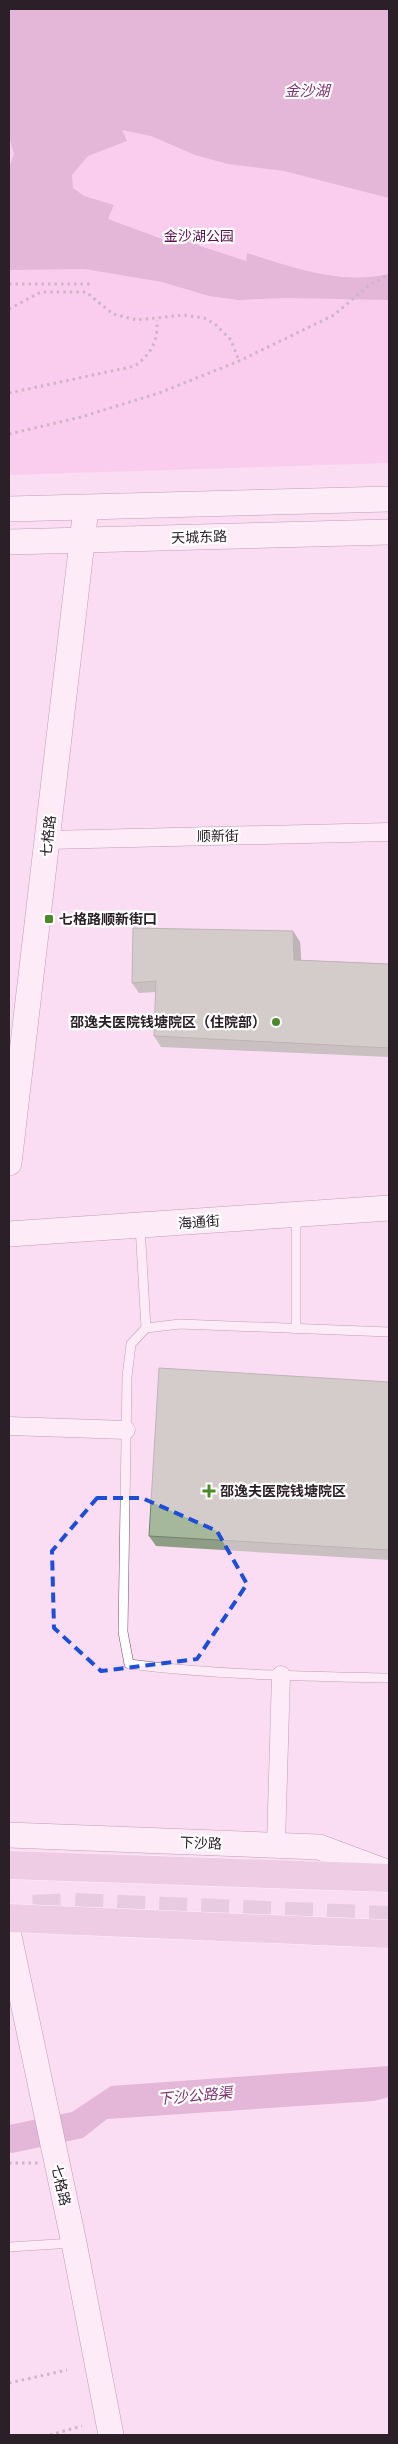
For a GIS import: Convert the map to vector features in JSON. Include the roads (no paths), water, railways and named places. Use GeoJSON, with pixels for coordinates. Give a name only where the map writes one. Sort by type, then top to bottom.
{"type":"FeatureCollection","features":[{"type":"Feature","properties":{"kind":"main road","name":"下沙路"},"geometry":{"type":"LineString","coordinates":[[9,1865],[389,1878]]}},
{"type":"Feature","properties":{"kind":"main road"},"geometry":{"type":"LineString","coordinates":[[9,1918],[389,1934]]}},
{"type":"Feature","properties":{"kind":"street"},"geometry":{"type":"LineString","coordinates":[[9,509],[389,499]]}},
{"type":"Feature","properties":{"kind":"street","name":"七格路"},"geometry":{"type":"LineString","coordinates":[[9,1163],[86,508]]}},
{"type":"Feature","properties":{"kind":"street","name":"天城东路"},"geometry":{"type":"LineString","coordinates":[[9,542],[389,532]]}},
{"type":"Feature","properties":{"kind":"street","name":"顺新街"},"geometry":{"type":"LineString","coordinates":[[48,840],[389,832]]}},
{"type":"Feature","properties":{"kind":"street","name":"海通街"},"geometry":{"type":"LineString","coordinates":[[9,1234],[389,1208]]}},
{"type":"Feature","properties":{"kind":"street"},"geometry":{"type":"LineString","coordinates":[[9,1426],[126,1430]]}},
{"type":"Feature","properties":{"kind":"street"},"geometry":{"type":"LineString","coordinates":[[276,1845],[280,1675]]}},
{"type":"Feature","properties":{"kind":"street","name":"下沙路"},"geometry":{"type":"LineString","coordinates":[[9,1835],[319,1847],[389,1873]]}},
{"type":"Feature","properties":{"kind":"street","name":"七格路"},"geometry":{"type":"LineString","coordinates":[[9,1936],[74,2243],[111,2435]]}},
{"type":"Feature","properties":{"kind":"lane"},"geometry":{"type":"LineString","coordinates":[[296,1215],[296,1329]]}},
{"type":"Feature","properties":{"kind":"lane"},"geometry":{"type":"LineString","coordinates":[[140,1226],[146,1328]]}},
{"type":"Feature","properties":{"kind":"lane"},"geometry":{"type":"LineString","coordinates":[[389,1332],[180,1324],[146,1328],[131,1344],[127,1377],[123,1632],[129,1664],[167,1669],[389,1678]]}},
{"type":"Feature","properties":{"kind":"lane"},"geometry":{"type":"LineString","coordinates":[[9,2247],[74,2243]]}},
{"type":"Feature","properties":{"kind":"water","name":"金沙湖"},"geometry":{"type":"Polygon","coordinates":[[[9,9],[389,9],[389,198],[284,171],[228,164],[195,155],[151,136],[122,130],[127,141],[88,156],[72,175],[73,188],[84,196],[114,205],[108,219],[165,240],[189,237],[200,246],[246,261],[247,253],[299,269],[335,276],[371,277],[389,274],[389,300],[286,298],[239,300],[209,296],[162,282],[85,269],[9,270],[9,168],[14,154],[9,136],[9,9]]]}},
{"type":"Feature","properties":{"kind":"water","name":"下沙公路渠"},"geometry":{"type":"Polygon","coordinates":[[[389,2066],[389,2097],[374,2101],[107,2119],[83,2138],[12,2153],[9,2152],[9,2125],[72,2112],[111,2086],[389,2066]]]}},
{"type":"Feature","properties":{"kind":"tunnel"},"geometry":{"type":"LineString","coordinates":[[33,1909],[73,1907],[389,1920]]}},
{"type":"Feature","properties":{"kind":"place","name":"七格路顺新街口"},"geometry":{"type":"Point","coordinates":[49,919]}},
{"type":"Feature","properties":{"kind":"place","name":"邵逸夫医院钱塘院区（住院部）"},"geometry":{"type":"Point","coordinates":[276,1022]}},
{"type":"Feature","properties":{"kind":"place","name":"邵逸夫医院钱塘院区"},"geometry":{"type":"Point","coordinates":[209,1491]}},
{"type":"Feature","properties":{"kind":"park label","name":"金沙湖公园"},"geometry":{"type":"Point","coordinates":[199,236]}}]}
